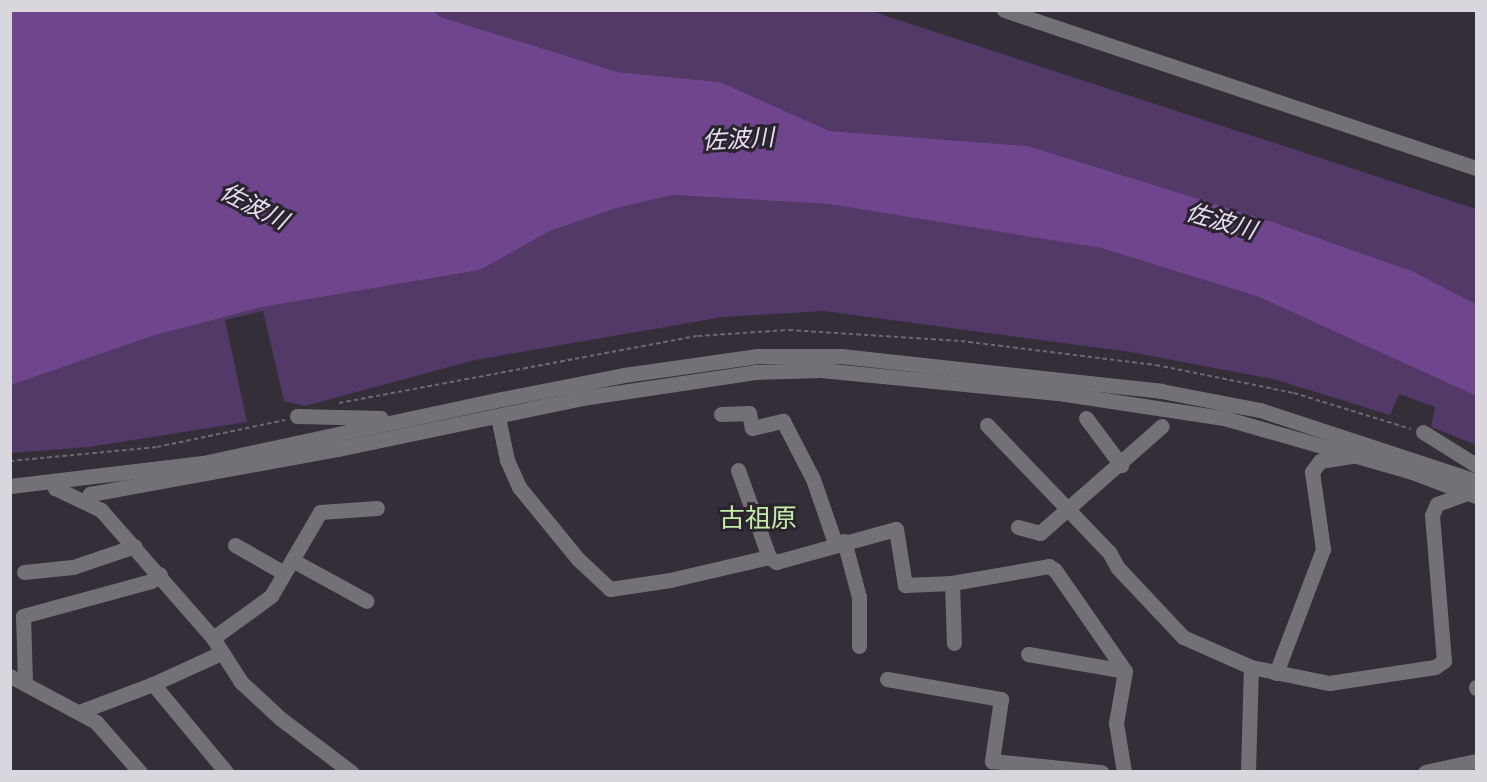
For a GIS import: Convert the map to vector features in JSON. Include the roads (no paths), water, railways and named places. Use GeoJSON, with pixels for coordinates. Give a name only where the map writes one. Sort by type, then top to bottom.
{"type":"FeatureCollection","features":[{"type":"Feature","properties":{"kind":"street"},"geometry":{"type":"LineString","coordinates":[[1004,10],[1476,168]]}},
{"type":"Feature","properties":{"kind":"street"},"geometry":{"type":"LineString","coordinates":[[10,486],[203,463],[390,423],[696,364],[758,356],[841,356],[1161,391],[1260,410],[1474,490]]}},
{"type":"Feature","properties":{"kind":"street"},"geometry":{"type":"LineString","coordinates":[[87,501],[90,494],[675,382],[755,372],[821,370],[1152,405],[1224,418],[1474,490]]}},
{"type":"Feature","properties":{"kind":"street"},"geometry":{"type":"LineString","coordinates":[[721,414],[749,413],[752,428],[783,421],[813,479],[859,597],[859,646]]}},
{"type":"Feature","properties":{"kind":"street"},"geometry":{"type":"LineString","coordinates":[[297,416],[381,418],[390,423]]}},
{"type":"Feature","properties":{"kind":"street"},"geometry":{"type":"LineString","coordinates":[[498,417],[507,460],[519,487],[578,560],[610,589],[769,557]]}},
{"type":"Feature","properties":{"kind":"street"},"geometry":{"type":"LineString","coordinates":[[1086,418],[1121,465]]}},
{"type":"Feature","properties":{"kind":"street"},"geometry":{"type":"LineString","coordinates":[[987,425],[1183,637],[1251,667],[1276,673],[1348,683],[1435,667],[1444,661],[1432,515],[1437,504],[1474,490]]}},
{"type":"Feature","properties":{"kind":"street"},"geometry":{"type":"LineString","coordinates":[[1018,527],[1040,533],[1121,465],[1162,426]]}},
{"type":"Feature","properties":{"kind":"street"},"geometry":{"type":"LineString","coordinates":[[1423,432],[1476,465]]}},
{"type":"Feature","properties":{"kind":"street"},"geometry":{"type":"LineString","coordinates":[[1276,673],[1323,549],[1312,472],[1320,461],[1348,459],[1355,455]]}},
{"type":"Feature","properties":{"kind":"street"},"geometry":{"type":"LineString","coordinates":[[738,470],[769,557],[776,562],[839,542],[896,529],[905,585],[952,583],[1049,566],[1125,671],[1116,723],[1124,771]]}},
{"type":"Feature","properties":{"kind":"street"},"geometry":{"type":"LineString","coordinates":[[52,482],[55,488],[87,501],[101,510],[160,574],[213,638],[241,682],[281,719],[351,771]]}},
{"type":"Feature","properties":{"kind":"street"},"geometry":{"type":"LineString","coordinates":[[213,638],[271,596],[320,512],[377,508]]}},
{"type":"Feature","properties":{"kind":"street"},"geometry":{"type":"LineString","coordinates":[[235,545],[367,601]]}},
{"type":"Feature","properties":{"kind":"street"},"geometry":{"type":"LineString","coordinates":[[24,572],[73,567],[135,546]]}},
{"type":"Feature","properties":{"kind":"street"},"geometry":{"type":"LineString","coordinates":[[25,682],[23,616],[151,581],[160,574]]}},
{"type":"Feature","properties":{"kind":"street"},"geometry":{"type":"LineString","coordinates":[[952,583],[954,643]]}},
{"type":"Feature","properties":{"kind":"street"},"geometry":{"type":"LineString","coordinates":[[79,712],[153,684],[221,653]]}},
{"type":"Feature","properties":{"kind":"street"},"geometry":{"type":"LineString","coordinates":[[1028,654],[1125,671]]}},
{"type":"Feature","properties":{"kind":"street"},"geometry":{"type":"LineString","coordinates":[[1248,771],[1251,667]]}},
{"type":"Feature","properties":{"kind":"street"},"geometry":{"type":"LineString","coordinates":[[10,676],[79,712],[112,736],[140,771]]}},
{"type":"Feature","properties":{"kind":"street"},"geometry":{"type":"LineString","coordinates":[[887,680],[1001,699],[992,762],[1101,771]]}},
{"type":"Feature","properties":{"kind":"street"},"geometry":{"type":"LineString","coordinates":[[153,684],[226,771]]}},
{"type":"Feature","properties":{"kind":"street"},"geometry":{"type":"LineString","coordinates":[[1425,771],[1444,770],[1476,761]]}},
{"type":"Feature","properties":{"kind":"water","name":"佐波川"},"geometry":{"type":"Polygon","coordinates":[[[10,11],[433,11],[441,17],[618,72],[720,82],[830,131],[1028,146],[1270,221],[1412,271],[1476,304],[1476,396],[1259,297],[1101,248],[829,204],[673,195],[617,208],[550,231],[480,270],[263,307],[152,336],[11,385],[10,11]]]}},
{"type":"Feature","properties":{"kind":"district","name":"古祖原"},"geometry":{"type":"Point","coordinates":[758,518]}}]}
